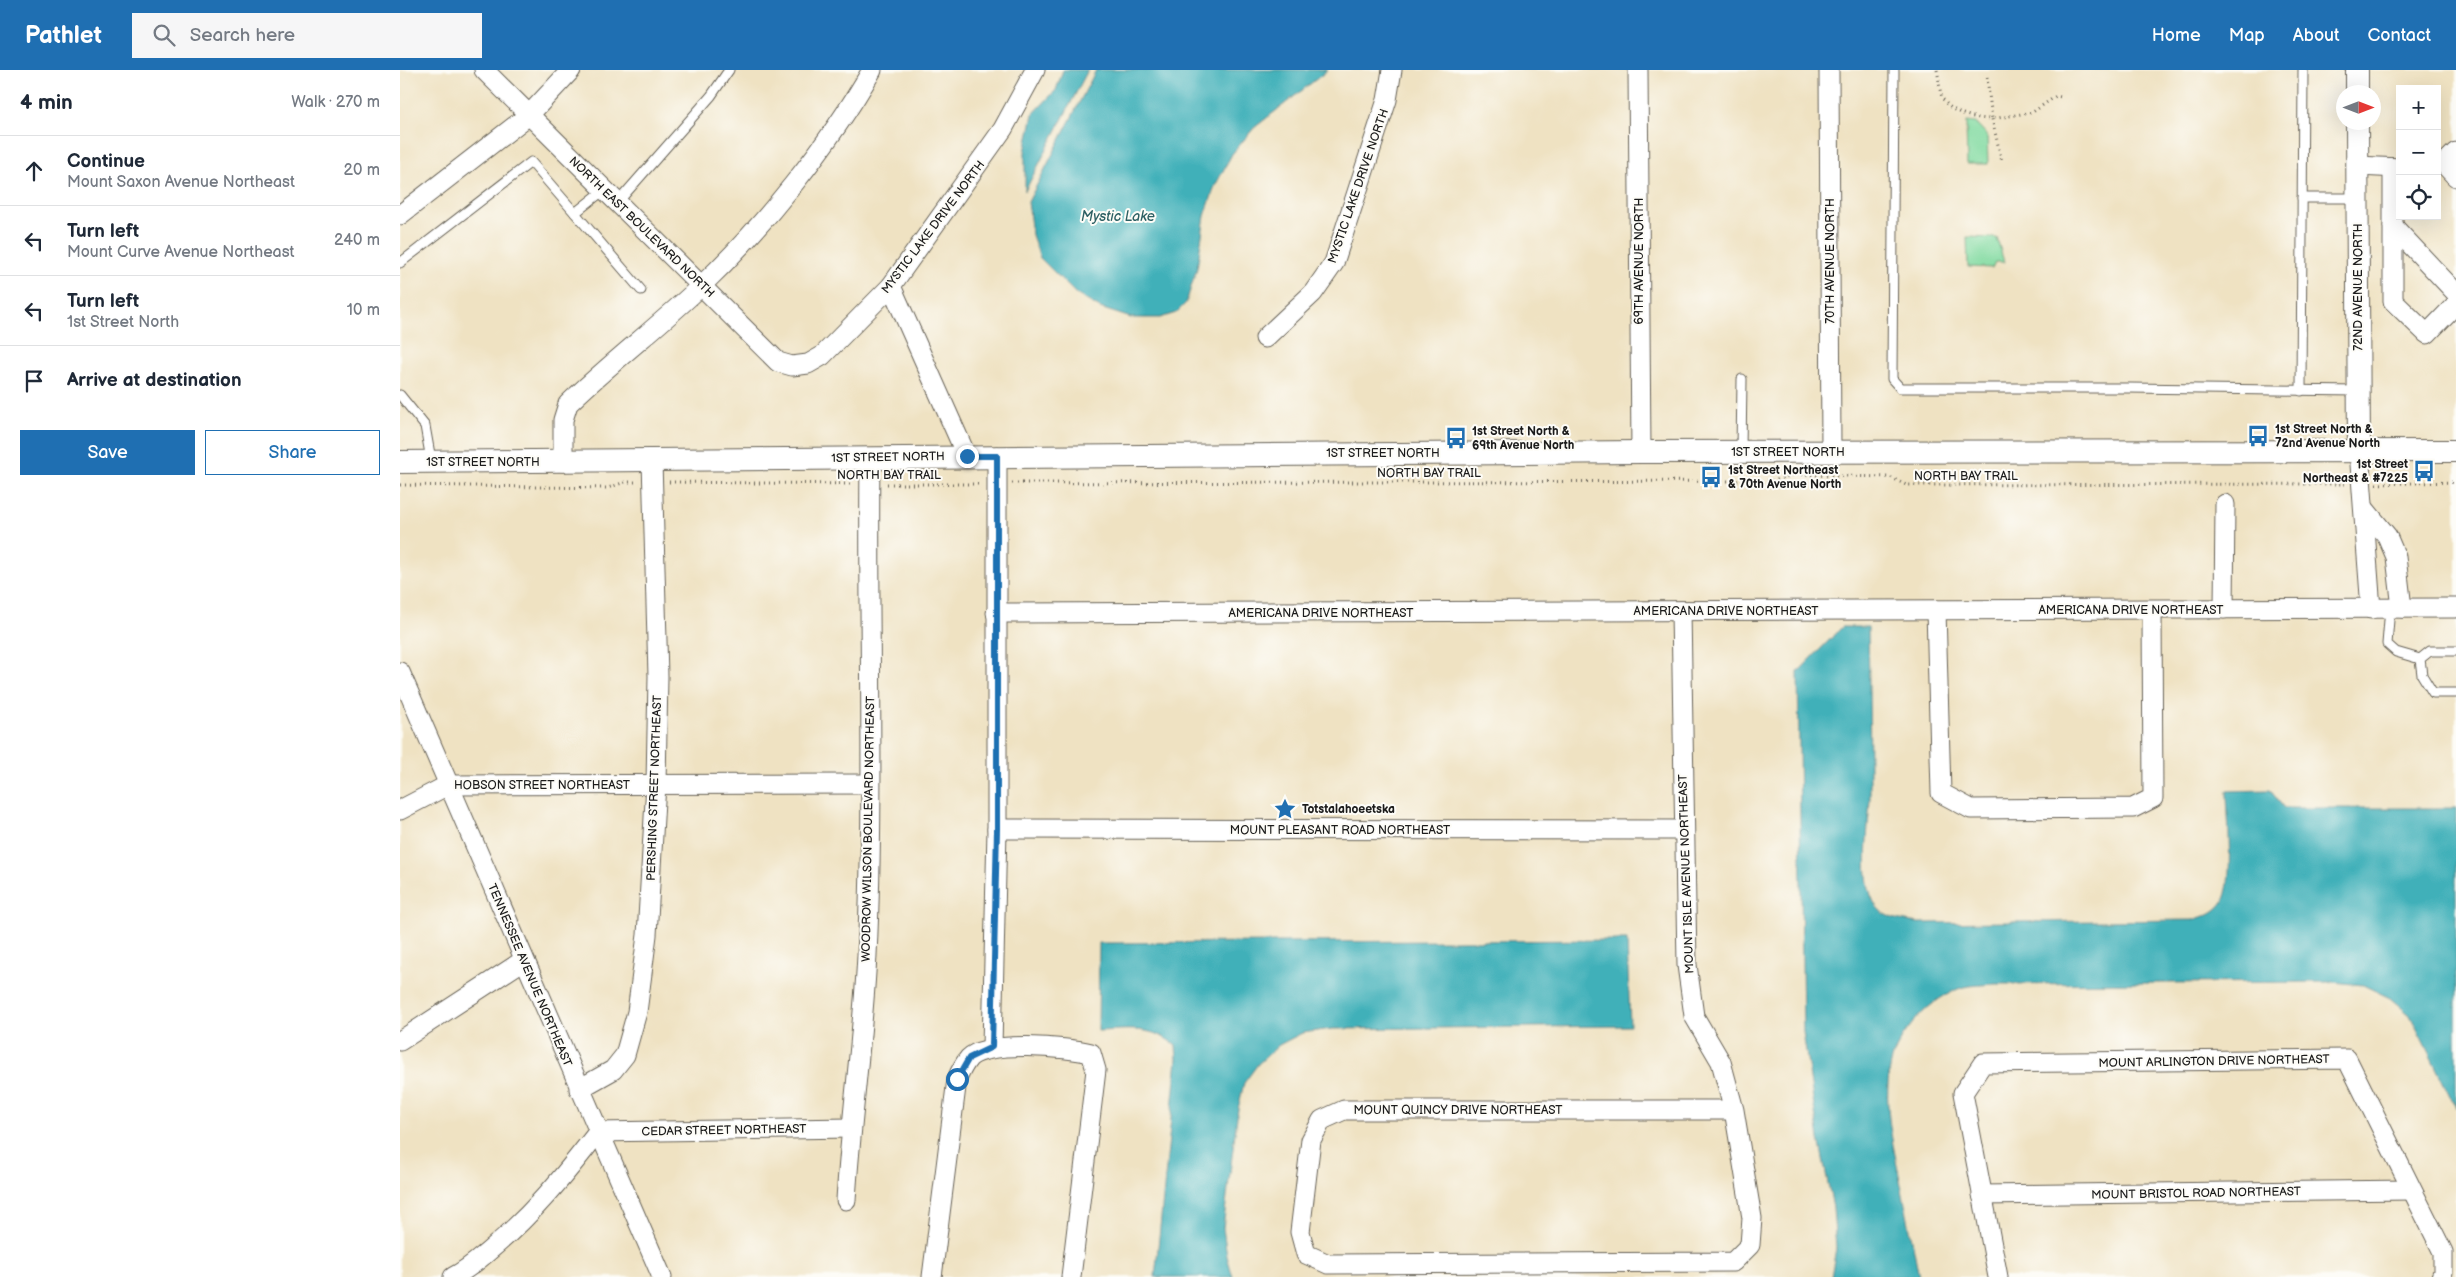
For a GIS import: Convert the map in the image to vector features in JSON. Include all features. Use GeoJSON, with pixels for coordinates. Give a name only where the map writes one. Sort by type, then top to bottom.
{"type":"FeatureCollection","features":[{"type":"Feature","properties":{"kind":"street","name":"NORTH EAST BOULEVARD NORTH"},"geometry":{"type":"LineString","coordinates":[[484,70],[778,362],[792,366],[808,364]]}},
{"type":"Feature","properties":{"kind":"street"},"geometry":{"type":"LineString","coordinates":[[400,215],[528,115],[571,70]]}},
{"type":"Feature","properties":{"kind":"street"},"geometry":{"type":"LineString","coordinates":[[563,462],[563,420],[568,404],[702,285],[762,222],[819,148],[872,70]]}},
{"type":"Feature","properties":{"kind":"street","name":"MYSTIC LAKE DRIVE NORTH"},"geometry":{"type":"LineString","coordinates":[[808,364],[822,356],[892,286],[1003,129],[1035,70]]}},
{"type":"Feature","properties":{"kind":"street","name":"MYSTIC LAKE DRIVE NORTH"},"geometry":{"type":"LineString","coordinates":[[1265,338],[1313,293],[1334,263],[1387,100],[1392,70]]}},
{"type":"Feature","properties":{"kind":"street","name":"69TH AVENUE NORTH"},"geometry":{"type":"LineString","coordinates":[[1638,70],[1641,452]]}},
{"type":"Feature","properties":{"kind":"street","name":"70TH AVENUE NORTH"},"geometry":{"type":"LineString","coordinates":[[1829,70],[1830,452]]}},
{"type":"Feature","properties":{"kind":"street"},"geometry":{"type":"LineString","coordinates":[[2357,70],[2357,85]]}},
{"type":"Feature","properties":{"kind":"street","name":"72ND AVENUE NORTH"},"geometry":{"type":"LineString","coordinates":[[2357,130],[2359,451]]}},
{"type":"Feature","properties":{"kind":"street"},"geometry":{"type":"LineString","coordinates":[[2357,166],[2396,168],[2392,226],[2392,301],[2427,334],[2456,304]]}},
{"type":"Feature","properties":{"kind":"street"},"geometry":{"type":"LineString","coordinates":[[2392,226],[2456,293]]}},
{"type":"Feature","properties":{"kind":"street"},"geometry":{"type":"LineString","coordinates":[[892,286],[967,456]]}},
{"type":"Feature","properties":{"kind":"street"},"geometry":{"type":"LineString","coordinates":[[2359,451],[2371,609]]}},
{"type":"Feature","properties":{"kind":"street","name":"1ST STREET NORTH"},"geometry":{"type":"LineString","coordinates":[[400,462],[563,462],[652,471],[870,458],[967,456],[1641,452],[2456,451]]}},
{"type":"Feature","properties":{"kind":"street"},"geometry":{"type":"LineString","coordinates":[[992,1047],[997,829],[997,456]]}},
{"type":"Feature","properties":{"kind":"street","name":"WOODROW WILSON BOULEVARD NORTHEAST"},"geometry":{"type":"LineString","coordinates":[[846,1200],[850,1128],[861,1041],[867,956],[870,784],[870,458]]}},
{"type":"Feature","properties":{"kind":"street","name":"PERSHING STREET NORTHEAST"},"geometry":{"type":"LineString","coordinates":[[579,1089],[613,1070],[625,1055],[637,1012],[648,935],[656,784],[657,638],[652,471]]}},
{"type":"Feature","properties":{"kind":"street"},"geometry":{"type":"LineString","coordinates":[[2224,609],[2225,504]]}},
{"type":"Feature","properties":{"kind":"street"},"geometry":{"type":"LineString","coordinates":[[2364,508],[2387,536],[2396,557],[2396,608]]}},
{"type":"Feature","properties":{"kind":"street","name":"AMERICANA DRIVE NORTHEAST"},"geometry":{"type":"LineString","coordinates":[[996,613],[2456,608]]}},
{"type":"Feature","properties":{"kind":"street"},"geometry":{"type":"LineString","coordinates":[[1936,610],[1941,793],[1971,809],[1981,809],[2133,808],[2153,798],[2152,610]]}},
{"type":"Feature","properties":{"kind":"street","name":"MOUNT ISLE AVENUE NORTHEAST"},"geometry":{"type":"LineString","coordinates":[[1306,1254],[1328,1264],[1733,1262],[1750,1245],[1752,1218],[1734,1110],[1721,1062],[1694,1016],[1687,965],[1681,611]]}},
{"type":"Feature","properties":{"kind":"street","name":"TENNESSEE AVENUE NORTHEAST"},"geometry":{"type":"LineString","coordinates":[[400,672],[662,1277]]}},
{"type":"Feature","properties":{"kind":"street","name":"HOBSON STREET NORTHEAST"},"geometry":{"type":"LineString","coordinates":[[400,810],[448,785],[870,784]]}},
{"type":"Feature","properties":{"kind":"street","name":"MOUNT PLEASANT ROAD NORTHEAST"},"geometry":{"type":"LineString","coordinates":[[997,829],[1684,830]]}},
{"type":"Feature","properties":{"kind":"street"},"geometry":{"type":"LineString","coordinates":[[400,1041],[524,960]]}},
{"type":"Feature","properties":{"kind":"street"},"geometry":{"type":"LineString","coordinates":[[932,1277],[957,1079],[969,1058],[992,1047],[1072,1049],[1091,1053],[1096,1070],[1071,1277]]}},
{"type":"Feature","properties":{"kind":"street","name":"MOUNT ARLINGTON DRIVE NORTHEAST"},"geometry":{"type":"LineString","coordinates":[[1982,1195],[1963,1093],[1983,1063],[2347,1059],[2443,1252],[2447,1274]]}},
{"type":"Feature","properties":{"kind":"street","name":"MOUNT QUINCY DRIVE NORTHEAST"},"geometry":{"type":"LineString","coordinates":[[1306,1254],[1300,1232],[1311,1140],[1322,1120],[1344,1110],[1734,1110]]}},
{"type":"Feature","properties":{"kind":"street","name":"CEDAR STREET NORTHEAST"},"geometry":{"type":"LineString","coordinates":[[598,1132],[850,1128]]}},
{"type":"Feature","properties":{"kind":"street"},"geometry":{"type":"LineString","coordinates":[[461,1275],[522,1224],[562,1178],[598,1132]]}},
{"type":"Feature","properties":{"kind":"street","name":"MOUNT BRISTOL ROAD NORTHEAST"},"geometry":{"type":"LineString","coordinates":[[1982,1195],[2411,1190]]}},
{"type":"Feature","properties":{"kind":"street"},"geometry":{"type":"LineString","coordinates":[[1982,1195],[1998,1277]]}},
{"type":"Feature","properties":{"kind":"lane"},"geometry":{"type":"LineString","coordinates":[[575,213],[610,197],[710,96],[729,70]]}},
{"type":"Feature","properties":{"kind":"lane"},"geometry":{"type":"LineString","coordinates":[[1894,70],[1892,378],[1900,388],[2358,391]]}},
{"type":"Feature","properties":{"kind":"lane"},"geometry":{"type":"LineString","coordinates":[[2301,391],[2303,70]]}},
{"type":"Feature","properties":{"kind":"lane"},"geometry":{"type":"LineString","coordinates":[[400,264],[531,162],[641,290]]}},
{"type":"Feature","properties":{"kind":"lane"},"geometry":{"type":"LineString","coordinates":[[2302,198],[2358,198]]}},
{"type":"Feature","properties":{"kind":"lane"},"geometry":{"type":"LineString","coordinates":[[1741,452],[1742,379]]}},
{"type":"Feature","properties":{"kind":"lane"},"geometry":{"type":"LineString","coordinates":[[400,395],[425,426],[432,462]]}},
{"type":"Feature","properties":{"kind":"lane"},"geometry":{"type":"LineString","coordinates":[[2396,608],[2387,644],[2396,652],[2420,659]]}},
{"type":"Feature","properties":{"kind":"lane"},"geometry":{"type":"LineString","coordinates":[[2420,659],[2430,651],[2456,650]]}},
{"type":"Feature","properties":{"kind":"lane"},"geometry":{"type":"LineString","coordinates":[[2420,659],[2422,675],[2434,692],[2456,693]]}},
{"type":"Feature","properties":{"kind":"path"},"geometry":{"type":"LineString","coordinates":[[1937,70],[1941,94],[1948,105],[1980,119],[1992,120],[2028,113],[2056,96],[2061,97]]}},
{"type":"Feature","properties":{"kind":"path"},"geometry":{"type":"LineString","coordinates":[[1987,77],[1992,120],[2002,162]]}},
{"type":"Feature","properties":{"kind":"path","name":"NORTH BAY TRAIL"},"geometry":{"type":"LineString","coordinates":[[400,485],[608,488],[652,471],[869,484],[1772,481],[1793,475],[1890,477],[1906,485],[2456,482]]}},
{"type":"Feature","properties":{"kind":"green space"},"geometry":{"type":"Polygon","coordinates":[[[1966,122],[1976,123],[1987,135],[1988,164],[1967,164],[1966,122]]]}},
{"type":"Feature","properties":{"kind":"green space"},"geometry":{"type":"Polygon","coordinates":[[[1967,237],[1997,238],[2004,262],[1995,262],[1992,268],[1968,267],[1967,237]]]}},
{"type":"Feature","properties":{"kind":"water"},"geometry":{"type":"Polygon","coordinates":[[[1063,70],[1088,70],[1025,191],[1025,152],[1033,114],[1056,90],[1063,70]]]}},
{"type":"Feature","properties":{"kind":"water","name":"Mystic Lake"},"geometry":{"type":"Polygon","coordinates":[[[1096,70],[1328,70],[1254,128],[1232,154],[1215,186],[1205,216],[1197,268],[1186,303],[1176,313],[1160,318],[1131,318],[1100,308],[1076,294],[1040,258],[1032,235],[1028,202],[1096,70]]]}},
{"type":"Feature","properties":{"kind":"water"},"geometry":{"type":"Polygon","coordinates":[[[1842,627],[1868,627],[1870,794],[1866,868],[1871,896],[1877,907],[1885,915],[1895,919],[1918,923],[2193,920],[2201,917],[2213,912],[2222,903],[2226,893],[2229,865],[2227,791],[2270,790],[2284,808],[2456,808],[2456,1108],[2410,1015],[2390,998],[2363,985],[2333,982],[1994,984],[1964,987],[1940,999],[1917,1018],[1899,1043],[1893,1055],[1890,1068],[1888,1110],[1894,1152],[1919,1277],[1831,1277],[1836,1248],[1833,1208],[1819,1139],[1803,1032],[1798,672],[1842,627]]]}},
{"type":"Feature","properties":{"kind":"water"},"geometry":{"type":"Polygon","coordinates":[[[1627,940],[1630,1026],[1332,1029],[1302,1033],[1279,1045],[1258,1064],[1244,1083],[1238,1109],[1223,1228],[1227,1256],[1233,1277],[1155,1277],[1177,1059],[1176,1046],[1158,1035],[1139,1030],[1098,1031],[1099,943],[1627,940]]]}},
{"type":"Feature","properties":{"kind":"place","name":"1st Street North & 72nd Avenue North"},"geometry":{"type":"Point","coordinates":[2258,436]}},
{"type":"Feature","properties":{"kind":"place","name":"1st Street North & 69th Avenue North"},"geometry":{"type":"Point","coordinates":[1456,438]}},
{"type":"Feature","properties":{"kind":"place","name":"1st Street Northeast & #7225"},"geometry":{"type":"Point","coordinates":[2424,471]}},
{"type":"Feature","properties":{"kind":"place","name":"1st Street Northeast & 70th Avenue North"},"geometry":{"type":"Point","coordinates":[1711,477]}},
{"type":"Feature","properties":{"kind":"place","name":"Totstalahoeetska"},"geometry":{"type":"Point","coordinates":[1285,809]}},
{"type":"Feature","properties":{"kind":"route"},"geometry":{"type":"LineString","coordinates":[[957,1079],[969,1058],[992,1047],[997,829],[997,456],[967,456]]}}]}
